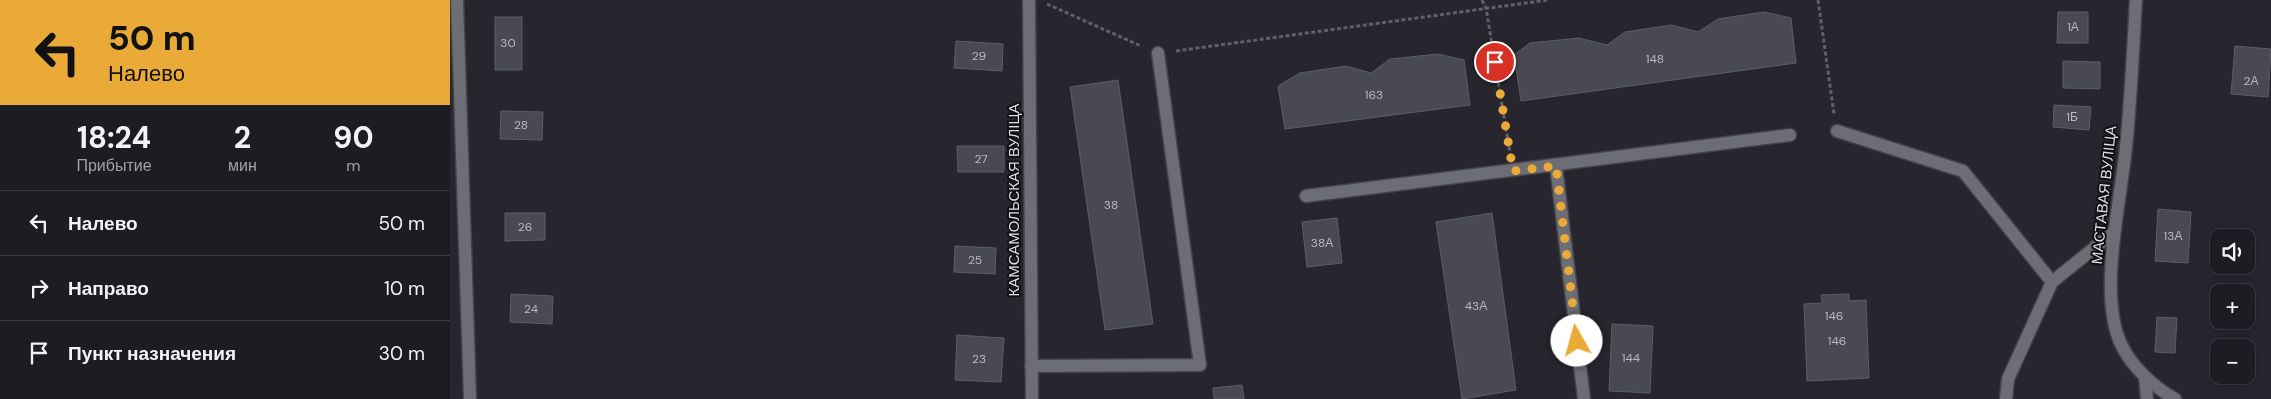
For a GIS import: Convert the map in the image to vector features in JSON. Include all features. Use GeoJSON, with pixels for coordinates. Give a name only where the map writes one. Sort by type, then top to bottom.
{"type":"FeatureCollection","features":[{"type":"Feature","properties":{"kind":"street"},"geometry":{"type":"LineString","coordinates":[[458,0],[470,399]]}},
{"type":"Feature","properties":{"kind":"street","name":"КАМСАМОЛЬСКАЯ ВУЛІЦА"},"geometry":{"type":"LineString","coordinates":[[1029,0],[1032,399]]}},
{"type":"Feature","properties":{"kind":"street","name":"МАСТАВАЯ ВУЛІЦА"},"geometry":{"type":"LineString","coordinates":[[2136,0],[2126,148],[2114,232],[2111,292],[2114,317],[2121,346],[2146,377],[2175,399]]}},
{"type":"Feature","properties":{"kind":"street"},"geometry":{"type":"LineString","coordinates":[[1031,366],[1200,365],[1158,54]]}},
{"type":"Feature","properties":{"kind":"street"},"geometry":{"type":"LineString","coordinates":[[1837,131],[1963,171],[2052,282]]}},
{"type":"Feature","properties":{"kind":"street"},"geometry":{"type":"LineString","coordinates":[[1306,196],[1556,166],[1790,134]]}},
{"type":"Feature","properties":{"kind":"street"},"geometry":{"type":"LineString","coordinates":[[1556,166],[1584,399]]}},
{"type":"Feature","properties":{"kind":"street"},"geometry":{"type":"LineString","coordinates":[[2006,399],[2008,379],[2052,282],[2114,232]]}},
{"type":"Feature","properties":{"kind":"street"},"geometry":{"type":"LineString","coordinates":[[2146,377],[2147,399]]}},
{"type":"Feature","properties":{"kind":"path"},"geometry":{"type":"LineString","coordinates":[[1482,0],[1486,8],[1513,171]]}},
{"type":"Feature","properties":{"kind":"path"},"geometry":{"type":"LineString","coordinates":[[1046,4],[1158,54],[1548,0]]}},
{"type":"Feature","properties":{"kind":"path"},"geometry":{"type":"LineString","coordinates":[[1818,0],[1837,131]]}},
{"type":"Feature","properties":{"kind":"building"},"geometry":{"type":"Polygon","coordinates":[[[1764,12],[1791,18],[1796,63],[1521,101],[1514,55],[1530,43],[1579,38],[1607,45],[1625,32],[1671,25],[1698,32],[1718,19],[1764,12]]]}},
{"type":"Feature","properties":{"kind":"building"},"geometry":{"type":"Polygon","coordinates":[[[2058,12],[2088,12],[2088,43],[2057,43],[2058,12]]]}},
{"type":"Feature","properties":{"kind":"building"},"geometry":{"type":"Polygon","coordinates":[[[495,17],[522,17],[522,70],[495,70],[495,17]]]}},
{"type":"Feature","properties":{"kind":"building"},"geometry":{"type":"Polygon","coordinates":[[[956,41],[1003,44],[1002,71],[954,68],[956,41]]]}},
{"type":"Feature","properties":{"kind":"building"},"geometry":{"type":"Polygon","coordinates":[[[2235,46],[2271,49],[2268,97],[2231,94],[2235,46]]]}},
{"type":"Feature","properties":{"kind":"building"},"geometry":{"type":"Polygon","coordinates":[[[1438,54],[1464,60],[1470,105],[1285,129],[1278,86],[1300,73],[1346,66],[1371,73],[1390,59],[1438,54]]]}},
{"type":"Feature","properties":{"kind":"building"},"geometry":{"type":"Polygon","coordinates":[[[2063,61],[2100,62],[2100,89],[2063,88],[2063,61]]]}},
{"type":"Feature","properties":{"kind":"building"},"geometry":{"type":"Polygon","coordinates":[[[1118,80],[1153,324],[1105,330],[1070,87],[1118,80]]]}},
{"type":"Feature","properties":{"kind":"building"},"geometry":{"type":"Polygon","coordinates":[[[2054,105],[2091,107],[2089,130],[2053,127],[2054,105]]]}},
{"type":"Feature","properties":{"kind":"building"},"geometry":{"type":"Polygon","coordinates":[[[501,111],[543,112],[542,140],[500,139],[501,111]]]}},
{"type":"Feature","properties":{"kind":"building"},"geometry":{"type":"Polygon","coordinates":[[[957,146],[1004,146],[1004,172],[958,172],[957,146]]]}},
{"type":"Feature","properties":{"kind":"building"},"geometry":{"type":"Polygon","coordinates":[[[2158,209],[2191,212],[2188,263],[2155,261],[2158,209]]]}},
{"type":"Feature","properties":{"kind":"building"},"geometry":{"type":"Polygon","coordinates":[[[505,213],[545,213],[545,240],[505,241],[505,213]]]}},
{"type":"Feature","properties":{"kind":"building"},"geometry":{"type":"Polygon","coordinates":[[[1492,213],[1516,390],[1462,399],[1436,222],[1492,213]]]}},
{"type":"Feature","properties":{"kind":"building"},"geometry":{"type":"Polygon","coordinates":[[[1337,218],[1342,263],[1307,267],[1302,222],[1337,218]]]}},
{"type":"Feature","properties":{"kind":"building"},"geometry":{"type":"Polygon","coordinates":[[[955,246],[996,248],[995,274],[954,272],[955,246]]]}},
{"type":"Feature","properties":{"kind":"building"},"geometry":{"type":"Polygon","coordinates":[[[511,294],[553,296],[552,324],[510,322],[511,294]]]}},
{"type":"Feature","properties":{"kind":"building"},"geometry":{"type":"Polygon","coordinates":[[[1849,294],[1849,301],[1866,300],[1869,378],[1807,381],[1804,304],[1822,303],[1821,295],[1849,294]]]}},
{"type":"Feature","properties":{"kind":"building"},"geometry":{"type":"Polygon","coordinates":[[[2157,317],[2177,318],[2175,353],[2155,352],[2157,317]]]}},
{"type":"Feature","properties":{"kind":"building"},"geometry":{"type":"Polygon","coordinates":[[[1612,324],[1653,326],[1650,393],[1609,391],[1612,324]]]}},
{"type":"Feature","properties":{"kind":"building"},"geometry":{"type":"Polygon","coordinates":[[[957,335],[1004,338],[1001,382],[955,380],[957,335]]]}},
{"type":"Feature","properties":{"kind":"building"},"geometry":{"type":"Polygon","coordinates":[[[1242,385],[1244,399],[1214,399],[1213,388],[1242,385]]]}},
{"type":"Feature","properties":{"kind":"route"},"geometry":{"type":"LineString","coordinates":[[1495,62],[1513,171],[1556,166],[1577,341]]}}]}
